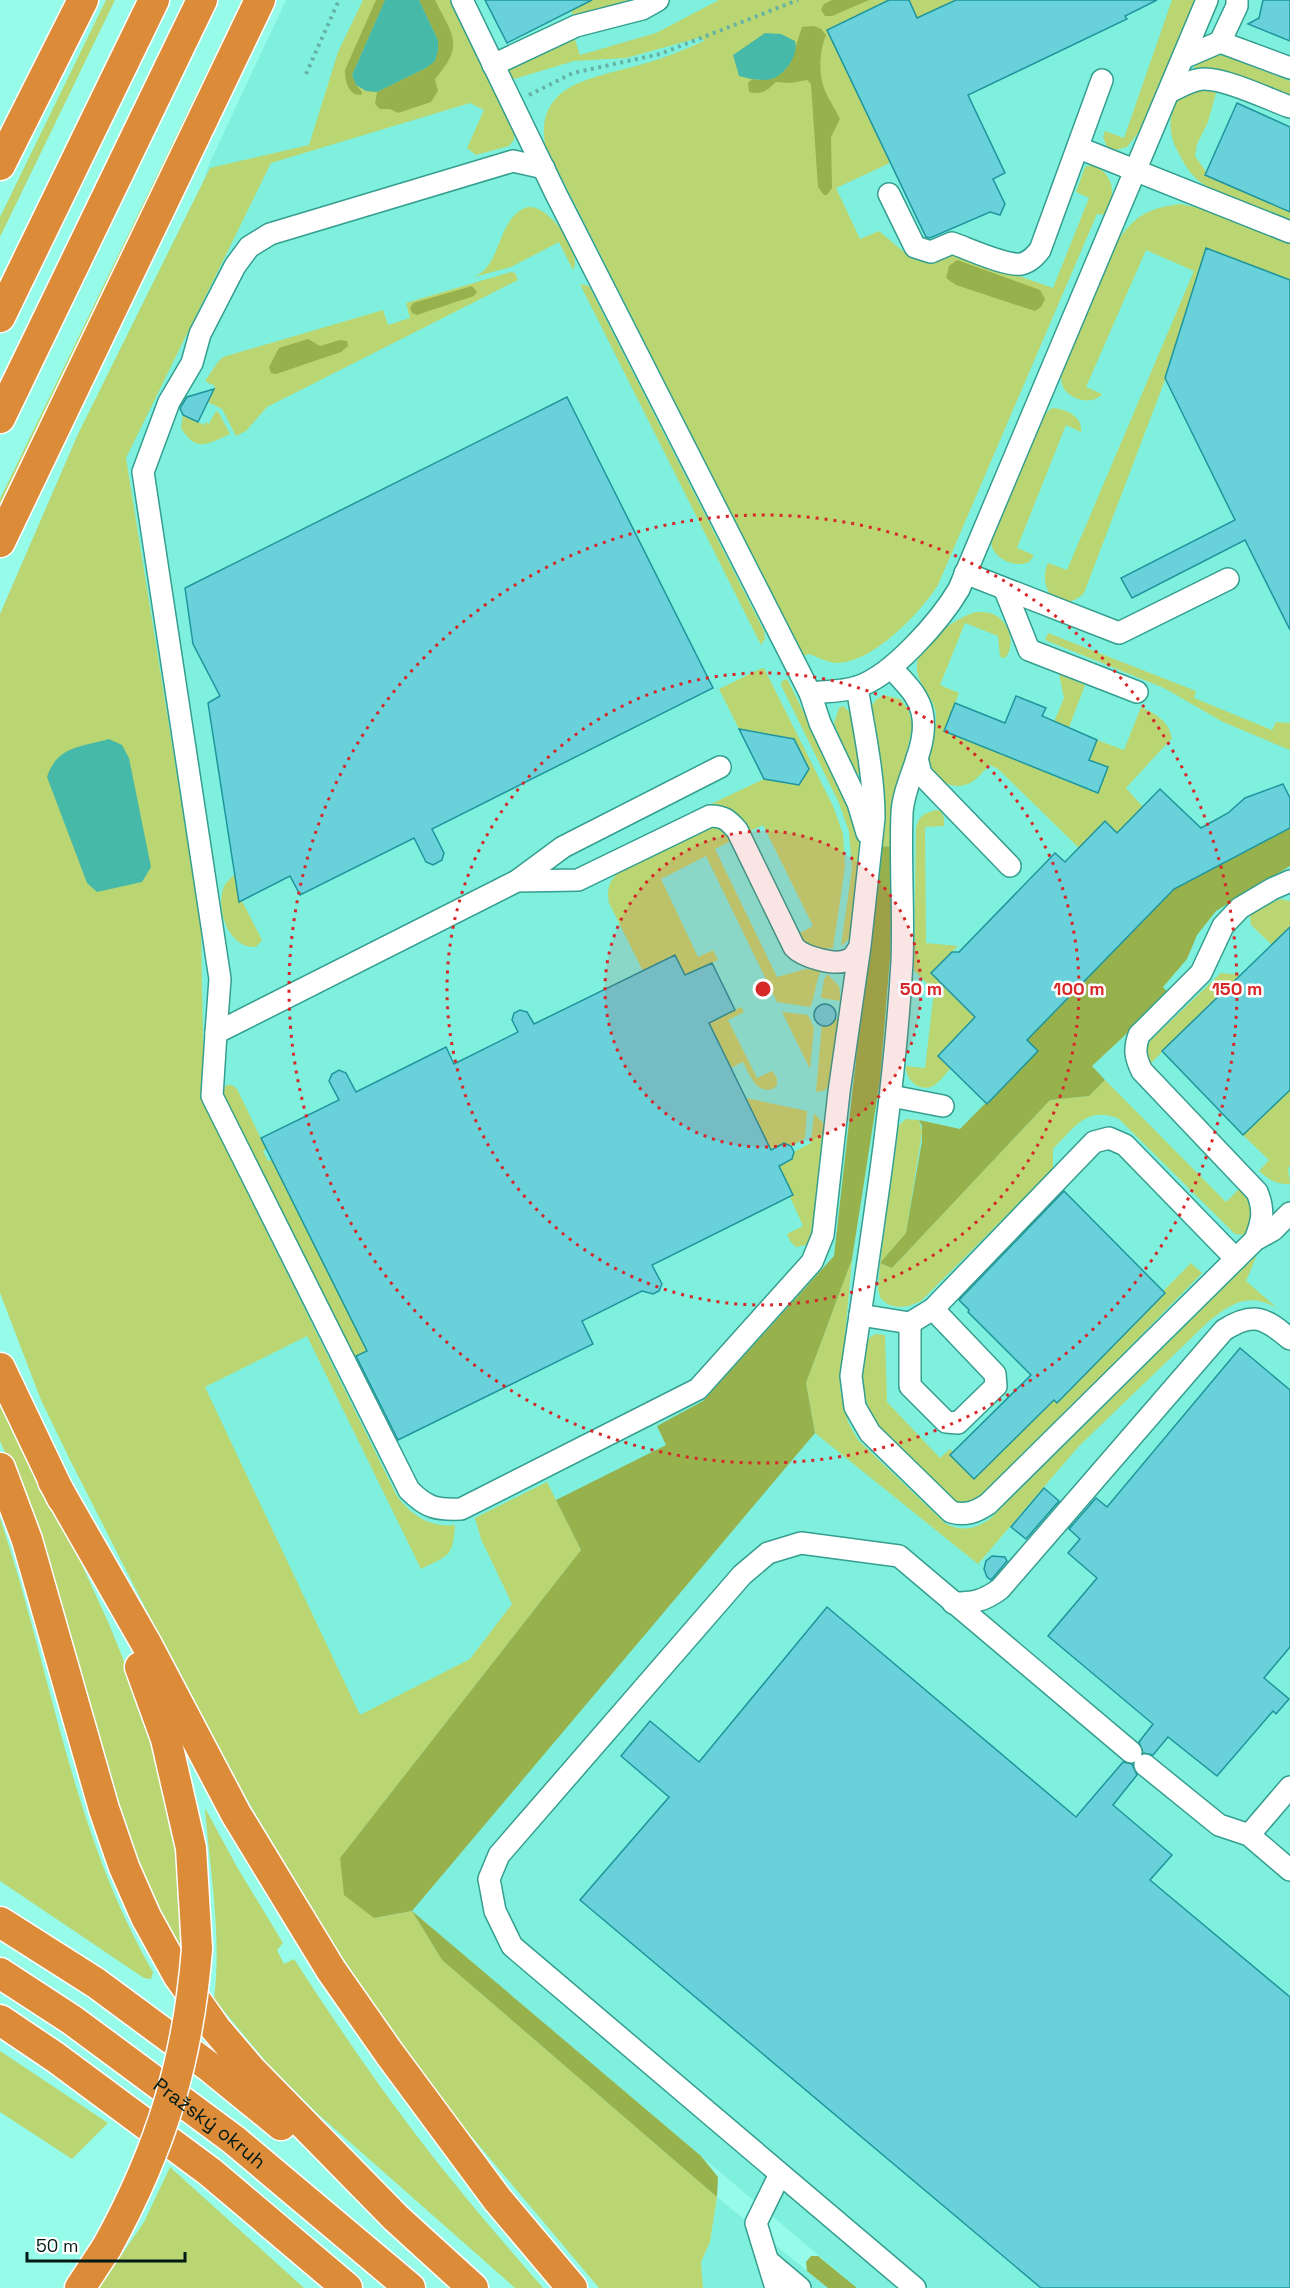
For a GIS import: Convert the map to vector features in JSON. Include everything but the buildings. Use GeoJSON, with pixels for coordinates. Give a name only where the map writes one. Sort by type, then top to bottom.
{"type":"FeatureCollection","features":[{"type":"Feature","properties":{"kind":"highway"},"geometry":{"type":"LineString","coordinates":[[0,165],[83,0]]}},
{"type":"Feature","properties":{"kind":"highway"},"geometry":{"type":"LineString","coordinates":[[0,317],[154,0]]}},
{"type":"Feature","properties":{"kind":"highway"},"geometry":{"type":"LineString","coordinates":[[0,418],[202,0]]}},
{"type":"Feature","properties":{"kind":"highway"},"geometry":{"type":"LineString","coordinates":[[0,542],[260,0]]}},
{"type":"Feature","properties":{"kind":"highway"},"geometry":{"type":"LineString","coordinates":[[0,1368],[132,1643],[166,1739],[190,1848],[197,1949],[193,1994],[176,2082],[148,2167],[129,2208],[80,2288]]}},
{"type":"Feature","properties":{"kind":"highway"},"geometry":{"type":"LineString","coordinates":[[0,1468],[27,1540],[104,1809],[124,1867],[146,1917],[178,1975],[216,2030],[294,2115],[396,2217],[473,2288]]}},
{"type":"Feature","properties":{"kind":"highway"},"geometry":{"type":"LineString","coordinates":[[53,1481],[147,1645],[236,1814],[331,1970],[497,2199],[572,2288]]}},
{"type":"Feature","properties":{"kind":"highway"},"geometry":{"type":"LineString","coordinates":[[0,1922],[96,1983],[202,2061],[396,2217]]}},
{"type":"Feature","properties":{"kind":"highway","name":"Pražský okruh"},"geometry":{"type":"LineString","coordinates":[[0,1973],[72,2020],[234,2140],[410,2288]]}},
{"type":"Feature","properties":{"kind":"highway","name":"Pražský okruh"},"geometry":{"type":"LineString","coordinates":[[0,2020],[55,2057],[210,2172],[347,2288]]}},
{"type":"Feature","properties":{"kind":"lane"},"geometry":{"type":"LineString","coordinates":[[121,69],[165,0]]}},
{"type":"Feature","properties":{"kind":"lane"},"geometry":{"type":"LineString","coordinates":[[157,94],[191,0]]}},
{"type":"Feature","properties":{"kind":"lane"},"geometry":{"type":"LineString","coordinates":[[462,0],[544,168],[810,693],[820,723],[858,803],[871,854]]}},
{"type":"Feature","properties":{"kind":"lane"},"geometry":{"type":"LineString","coordinates":[[493,65],[576,26],[642,9],[658,0]]}},
{"type":"Feature","properties":{"kind":"lane"},"geometry":{"type":"LineString","coordinates":[[810,693],[857,687],[892,668],[950,604],[1208,0]]}},
{"type":"Feature","properties":{"kind":"lane"},"geometry":{"type":"LineString","coordinates":[[1183,58],[1220,42],[1237,6],[1237,0]]}},
{"type":"Feature","properties":{"kind":"lane"},"geometry":{"type":"LineString","coordinates":[[1220,42],[1290,68]]}},
{"type":"Feature","properties":{"kind":"lane"},"geometry":{"type":"LineString","coordinates":[[1169,92],[1191,81],[1204,79],[1223,83],[1290,107]]}},
{"type":"Feature","properties":{"kind":"lane"},"geometry":{"type":"LineString","coordinates":[[889,194],[915,247],[932,252],[952,243],[1012,264],[1023,264],[1040,250],[1102,80]]}},
{"type":"Feature","properties":{"kind":"lane"},"geometry":{"type":"LineString","coordinates":[[1079,148],[1137,169],[1290,232]]}},
{"type":"Feature","properties":{"kind":"lane"},"geometry":{"type":"LineString","coordinates":[[544,168],[513,161],[270,234],[249,247],[235,266],[200,334],[192,363],[169,402],[142,471],[220,979],[212,1096],[409,1490],[422,1504],[444,1510],[461,1509],[698,1389],[812,1262],[823,1235],[839,1092],[871,854],[874,796],[857,687]]}},
{"type":"Feature","properties":{"kind":"lane"},"geometry":{"type":"LineString","coordinates":[[965,573],[1119,633],[1228,579]]}},
{"type":"Feature","properties":{"kind":"lane"},"geometry":{"type":"LineString","coordinates":[[1005,590],[1029,650],[1137,692]]}},
{"type":"Feature","properties":{"kind":"lane"},"geometry":{"type":"LineString","coordinates":[[892,668],[912,690],[922,711],[924,727],[902,810],[902,961],[891,1096],[851,1376],[855,1407],[870,1433],[951,1512],[962,1515],[977,1511],[988,1504],[1255,1240],[1273,1230],[1290,1213]]}},
{"type":"Feature","properties":{"kind":"lane"},"geometry":{"type":"LineString","coordinates":[[917,758],[921,774],[1010,866]]}},
{"type":"Feature","properties":{"kind":"lane"},"geometry":{"type":"LineString","coordinates":[[216,1033],[517,881],[563,847],[720,767]]}},
{"type":"Feature","properties":{"kind":"lane"},"geometry":{"type":"LineString","coordinates":[[517,881],[578,880],[710,816],[719,816],[728,820],[737,830],[799,953],[838,962],[848,960],[860,946]]}},
{"type":"Feature","properties":{"kind":"lane"},"geometry":{"type":"LineString","coordinates":[[1255,1240],[1263,1221],[1263,1205],[1257,1192],[1142,1071],[1136,1059],[1135,1047],[1139,1035],[1201,973],[1223,926],[1240,908],[1290,881]]}},
{"type":"Feature","properties":{"kind":"lane"},"geometry":{"type":"LineString","coordinates":[[891,1096],[943,1106]]}},
{"type":"Feature","properties":{"kind":"lane"},"geometry":{"type":"LineString","coordinates":[[860,1315],[910,1323],[933,1310],[1094,1142],[1109,1138],[1125,1145],[1236,1259]]}},
{"type":"Feature","properties":{"kind":"lane"},"geometry":{"type":"LineString","coordinates":[[910,1323],[910,1386],[946,1422],[958,1423],[996,1386],[995,1374],[933,1310]]}},
{"type":"Feature","properties":{"kind":"lane"},"geometry":{"type":"LineString","coordinates":[[953,1603],[974,1603],[987,1599],[1000,1589],[1224,1330],[1239,1321],[1253,1318],[1269,1322],[1290,1339]]}},
{"type":"Feature","properties":{"kind":"lane"},"geometry":{"type":"LineString","coordinates":[[915,2288],[512,1946],[495,1911],[489,1879],[500,1855],[742,1575],[768,1553],[801,1543],[898,1556],[1219,1825],[1250,1835],[1290,1870]]}},
{"type":"Feature","properties":{"kind":"lane"},"geometry":{"type":"LineString","coordinates":[[1250,1835],[1290,1787]]}},
{"type":"Feature","properties":{"kind":"lane"},"geometry":{"type":"LineString","coordinates":[[776,2288],[756,2223],[780,2174]]}},
{"type":"Feature","properties":{"kind":"lane"},"geometry":{"type":"LineString","coordinates":[[768,2261],[800,2288]]}},
{"type":"Feature","properties":{"kind":"path"},"geometry":{"type":"LineString","coordinates":[[306,74],[339,0]]}},
{"type":"Feature","properties":{"kind":"path"},"geometry":{"type":"LineString","coordinates":[[512,103],[573,73],[660,54],[798,0]]}},
{"type":"Feature","properties":{"kind":"shaded area"},"geometry":{"type":"Polygon","coordinates":[[[106,0],[115,0],[0,237],[0,217],[106,0]]]}},
{"type":"Feature","properties":{"kind":"shaded area"},"geometry":{"type":"Polygon","coordinates":[[[242,0],[251,0],[0,519],[0,499],[242,0]]]}},
{"type":"Feature","properties":{"kind":"shaded area"},"geometry":{"type":"Polygon","coordinates":[[[286,0],[1290,0],[1290,2288],[857,2288],[412,1911],[191,1383],[103,457],[211,160],[286,0]]]}},
{"type":"Feature","properties":{"kind":"shaded area"},"geometry":{"type":"Polygon","coordinates":[[[363,0],[450,0],[514,131],[514,140],[509,146],[476,155],[467,148],[484,110],[470,103],[271,163],[126,458],[201,925],[204,1099],[207,1111],[397,1496],[408,1509],[422,1519],[437,1524],[455,1525],[453,1543],[448,1554],[421,1569],[307,1336],[205,1387],[360,1715],[470,1659],[512,1604],[481,1539],[475,1518],[547,1482],[581,1550],[340,1858],[374,1918],[412,1911],[442,1960],[717,2197],[710,2242],[701,2262],[703,2288],[599,2288],[461,2124],[382,2018],[306,1902],[229,1768],[182,1680],[41,1400],[0,1293],[0,614],[78,434],[210,168],[309,145],[338,52],[363,0]]]}},
{"type":"Feature","properties":{"kind":"shaded area"},"geometry":{"type":"Polygon","coordinates":[[[376,0],[385,0],[352,75],[362,92],[361,95],[353,93],[348,87],[345,70],[376,0]]]}},
{"type":"Feature","properties":{"kind":"shaded area"},"geometry":{"type":"Polygon","coordinates":[[[385,0],[419,0],[438,40],[438,51],[435,61],[426,68],[377,92],[366,91],[356,85],[352,75],[385,0]]]}},
{"type":"Feature","properties":{"kind":"shaded area"},"geometry":{"type":"Polygon","coordinates":[[[419,0],[435,0],[453,40],[450,57],[435,79],[438,91],[431,102],[398,113],[390,109],[380,109],[375,104],[377,92],[426,68],[438,40],[419,0]]]}},
{"type":"Feature","properties":{"kind":"shaded area"},"geometry":{"type":"Polygon","coordinates":[[[592,0],[634,0],[573,15],[571,11],[592,0]]]}},
{"type":"Feature","properties":{"kind":"shaded area"},"geometry":{"type":"Polygon","coordinates":[[[719,0],[891,0],[827,30],[890,163],[836,188],[860,239],[879,231],[911,258],[928,263],[951,252],[1053,288],[1089,198],[1076,192],[1085,167],[1100,169],[1108,177],[1112,187],[1106,215],[1097,214],[938,585],[930,597],[894,635],[865,655],[850,661],[836,663],[809,654],[803,656],[545,145],[544,124],[550,107],[559,95],[589,79],[681,51],[704,41],[702,37],[626,58],[574,61],[514,79],[508,71],[512,66],[574,37],[580,55],[656,33],[719,0]]]}},
{"type":"Feature","properties":{"kind":"shaded area"},"geometry":{"type":"Polygon","coordinates":[[[832,0],[869,0],[832,16],[825,16],[821,10],[824,4],[832,0]]]}},
{"type":"Feature","properties":{"kind":"shaded area"},"geometry":{"type":"Polygon","coordinates":[[[909,0],[957,0],[917,19],[909,0]]]}},
{"type":"Feature","properties":{"kind":"shaded area"},"geometry":{"type":"Polygon","coordinates":[[[1172,0],[1195,0],[1142,128],[1127,147],[1115,150],[1107,147],[1103,137],[1105,131],[1124,138],[1172,0]]]}},
{"type":"Feature","properties":{"kind":"shaded area"},"geometry":{"type":"Polygon","coordinates":[[[814,26],[826,35],[821,54],[822,82],[840,119],[831,137],[832,188],[827,195],[824,195],[818,187],[811,84],[807,80],[790,83],[776,82],[767,90],[757,93],[749,92],[748,83],[752,79],[760,80],[790,64],[802,27],[814,26]]]}},
{"type":"Feature","properties":{"kind":"shaded area"},"geometry":{"type":"Polygon","coordinates":[[[765,33],[781,34],[795,41],[795,52],[790,63],[779,76],[774,78],[757,80],[739,76],[733,55],[765,33]]]}},
{"type":"Feature","properties":{"kind":"shaded area"},"geometry":{"type":"Polygon","coordinates":[[[1223,55],[1290,81],[1290,99],[1218,69],[1198,72],[1194,67],[1207,58],[1223,55]]]}},
{"type":"Feature","properties":{"kind":"shaded area"},"geometry":{"type":"Polygon","coordinates":[[[1203,88],[1216,93],[1208,122],[1197,144],[1195,156],[1207,173],[1290,208],[1290,219],[1208,187],[1199,181],[1185,165],[1171,132],[1172,112],[1182,93],[1203,88]]]}},
{"type":"Feature","properties":{"kind":"shaded area"},"geometry":{"type":"Polygon","coordinates":[[[1180,204],[1204,209],[1290,244],[1290,280],[1206,248],[1165,380],[1084,593],[1067,602],[1059,601],[1053,597],[1045,582],[1048,563],[1067,570],[1194,271],[1146,250],[1086,387],[1102,394],[1094,400],[1078,399],[1064,389],[1061,375],[1117,242],[1130,225],[1144,214],[1180,204]]]}},
{"type":"Feature","properties":{"kind":"shaded area"},"geometry":{"type":"Polygon","coordinates":[[[528,207],[546,214],[563,232],[573,254],[575,263],[573,270],[559,242],[511,267],[474,277],[490,262],[510,220],[518,212],[528,207]]]}},
{"type":"Feature","properties":{"kind":"shaded area"},"geometry":{"type":"Polygon","coordinates":[[[957,260],[1040,290],[1045,299],[1041,307],[1035,311],[956,285],[946,278],[949,266],[957,260]]]}},
{"type":"Feature","properties":{"kind":"shaded area"},"geometry":{"type":"Polygon","coordinates":[[[511,272],[515,273],[518,280],[267,407],[246,431],[236,436],[222,409],[208,402],[215,386],[205,381],[223,357],[383,310],[388,325],[410,318],[406,303],[511,272]]]}},
{"type":"Feature","properties":{"kind":"shaded area"},"geometry":{"type":"Polygon","coordinates":[[[580,284],[589,286],[764,631],[765,639],[761,645],[580,284]]]}},
{"type":"Feature","properties":{"kind":"shaded area"},"geometry":{"type":"Polygon","coordinates":[[[472,286],[477,292],[474,296],[417,315],[412,313],[410,308],[413,303],[472,286]]]}},
{"type":"Feature","properties":{"kind":"shaded area"},"geometry":{"type":"Polygon","coordinates":[[[308,339],[320,346],[340,340],[347,341],[348,346],[341,352],[276,374],[271,373],[269,367],[279,348],[308,339]]]}},
{"type":"Feature","properties":{"kind":"shaded area"},"geometry":{"type":"Polygon","coordinates":[[[1052,408],[1073,414],[1081,426],[1081,432],[1066,425],[1017,548],[1034,555],[1029,562],[1023,564],[1010,563],[994,552],[991,540],[1042,416],[1052,408]]]}},
{"type":"Feature","properties":{"kind":"shaded area"},"geometry":{"type":"Polygon","coordinates":[[[216,411],[230,434],[209,443],[197,444],[181,428],[183,415],[204,425],[206,422],[209,424],[216,411]]]}},
{"type":"Feature","properties":{"kind":"shaded area"},"geometry":{"type":"Polygon","coordinates":[[[976,612],[990,613],[1004,623],[1010,635],[1010,647],[1005,658],[1000,657],[998,636],[965,623],[940,685],[959,693],[944,731],[1035,767],[1064,698],[1059,674],[1085,685],[1051,775],[1098,793],[1108,768],[1089,760],[1097,740],[1124,750],[1141,707],[1156,715],[1168,727],[1172,738],[1126,788],[1143,807],[1117,833],[1079,848],[998,769],[990,765],[973,781],[963,786],[955,786],[942,781],[932,770],[929,756],[936,715],[933,703],[918,675],[918,660],[922,651],[938,634],[958,620],[976,612]]]}},
{"type":"Feature","properties":{"kind":"shaded area"},"geometry":{"type":"Polygon","coordinates":[[[1048,633],[1196,691],[1194,698],[1272,730],[1276,722],[1290,723],[1290,750],[1223,722],[1164,688],[1045,640],[1048,633]]]}},
{"type":"Feature","properties":{"kind":"shaded area"},"geometry":{"type":"Polygon","coordinates":[[[764,668],[833,806],[843,834],[845,867],[833,948],[813,947],[796,935],[813,926],[763,825],[748,832],[742,820],[734,812],[711,804],[764,779],[799,785],[809,770],[794,739],[739,729],[719,689],[764,668]]]}},
{"type":"Feature","properties":{"kind":"shaded area"},"geometry":{"type":"Polygon","coordinates":[[[787,679],[847,799],[858,831],[861,853],[851,937],[841,946],[852,868],[849,832],[839,803],[781,685],[782,681],[787,679]]]}},
{"type":"Feature","properties":{"kind":"shaded area"},"geometry":{"type":"Polygon","coordinates":[[[884,695],[900,699],[906,706],[912,725],[892,811],[892,847],[880,846],[870,707],[884,695]]]}},
{"type":"Feature","properties":{"kind":"shaded area"},"geometry":{"type":"Polygon","coordinates":[[[843,706],[852,714],[864,772],[855,775],[834,723],[839,708],[843,706]]]}},
{"type":"Feature","properties":{"kind":"shaded area"},"geometry":{"type":"Polygon","coordinates":[[[109,739],[122,745],[129,758],[151,867],[142,882],[97,892],[87,883],[47,777],[51,767],[64,753],[80,746],[109,739]]]}},
{"type":"Feature","properties":{"kind":"shaded area"},"geometry":{"type":"Polygon","coordinates":[[[936,810],[941,811],[944,826],[925,827],[926,943],[958,946],[931,973],[959,1001],[989,1003],[938,1055],[951,1068],[935,1085],[923,1088],[910,1080],[906,1071],[906,1066],[925,1068],[934,991],[914,970],[916,828],[923,816],[936,810]]]}},
{"type":"Feature","properties":{"kind":"shaded area"},"geometry":{"type":"Polygon","coordinates":[[[713,827],[723,831],[731,841],[715,849],[777,977],[806,969],[821,971],[810,1007],[777,1002],[706,856],[661,879],[698,957],[713,950],[718,960],[685,976],[675,955],[643,971],[609,903],[610,884],[623,869],[713,827]]]}},
{"type":"Feature","properties":{"kind":"shaded area"},"geometry":{"type":"Polygon","coordinates":[[[1290,828],[1290,866],[1216,911],[1197,935],[1187,959],[1163,987],[1169,994],[1092,1066],[1105,1080],[1089,1096],[1050,1100],[892,1268],[880,1263],[906,1233],[922,1141],[922,1126],[919,1120],[960,1129],[1037,1051],[1027,1040],[1174,889],[1290,828]]]}},
{"type":"Feature","properties":{"kind":"shaded area"},"geometry":{"type":"Polygon","coordinates":[[[880,846],[892,847],[890,957],[880,1080],[852,1259],[806,1383],[815,1433],[412,1911],[374,1918],[344,1895],[340,1858],[581,1550],[556,1500],[666,1445],[657,1426],[703,1401],[834,1256],[880,846]]]}},
{"type":"Feature","properties":{"kind":"shaded area"},"geometry":{"type":"Polygon","coordinates":[[[235,874],[239,901],[242,901],[262,940],[256,947],[238,942],[223,917],[221,898],[223,889],[235,874]]]}},
{"type":"Feature","properties":{"kind":"shaded area"},"geometry":{"type":"Polygon","coordinates":[[[1281,899],[1290,901],[1290,927],[1272,945],[1251,925],[1250,916],[1254,909],[1281,899]]]}},
{"type":"Feature","properties":{"kind":"shaded area"},"geometry":{"type":"Polygon","coordinates":[[[1221,973],[1241,975],[1151,1063],[1146,1052],[1150,1041],[1221,973]]]}},
{"type":"Feature","properties":{"kind":"shaded area"},"geometry":{"type":"Polygon","coordinates":[[[827,974],[839,986],[841,1001],[821,998],[827,974]]]}},
{"type":"Feature","properties":{"kind":"shaded area"},"geometry":{"type":"Polygon","coordinates":[[[741,1007],[744,1012],[728,1020],[757,1078],[772,1071],[777,1078],[777,1085],[773,1089],[762,1089],[758,1086],[743,1062],[731,1068],[708,1023],[741,1007]]]}},
{"type":"Feature","properties":{"kind":"shaded area"},"geometry":{"type":"Polygon","coordinates":[[[782,1012],[808,1015],[814,1028],[810,1069],[782,1012]]]}},
{"type":"Feature","properties":{"kind":"shaded area"},"geometry":{"type":"Polygon","coordinates":[[[835,1019],[840,1019],[832,1082],[825,1090],[816,1092],[822,1023],[828,1024],[835,1019]]]}},
{"type":"Feature","properties":{"kind":"shaded area"},"geometry":{"type":"Polygon","coordinates":[[[1105,1080],[1226,1202],[1240,1188],[1249,1200],[1253,1211],[1248,1229],[1243,1235],[1235,1234],[1119,1119],[1108,1115],[1098,1115],[1082,1121],[1068,1133],[1053,1149],[1053,1169],[921,1301],[899,1307],[889,1305],[881,1299],[878,1290],[880,1263],[892,1268],[1050,1100],[1089,1096],[1105,1080]]]}},
{"type":"Feature","properties":{"kind":"shaded area"},"geometry":{"type":"Polygon","coordinates":[[[227,1085],[232,1085],[237,1089],[266,1149],[263,1151],[268,1161],[272,1160],[367,1351],[353,1358],[224,1096],[223,1089],[227,1085]]]}},
{"type":"Feature","properties":{"kind":"shaded area"},"geometry":{"type":"Polygon","coordinates":[[[1290,1090],[1290,1166],[1288,1168],[1290,1184],[1281,1184],[1259,1171],[1269,1160],[1243,1135],[1290,1090]]]}},
{"type":"Feature","properties":{"kind":"shaded area"},"geometry":{"type":"Polygon","coordinates":[[[746,1098],[807,1111],[805,1138],[791,1146],[784,1144],[771,1150],[746,1098]]]}},
{"type":"Feature","properties":{"kind":"shaded area"},"geometry":{"type":"Polygon","coordinates":[[[814,1113],[823,1123],[825,1134],[811,1234],[806,1245],[796,1247],[787,1234],[803,1226],[790,1197],[793,1195],[779,1166],[792,1159],[794,1152],[811,1143],[814,1113]]]}},
{"type":"Feature","properties":{"kind":"shaded area"},"geometry":{"type":"Polygon","coordinates":[[[906,1119],[919,1120],[922,1132],[906,1233],[880,1263],[899,1125],[906,1119]]]}},
{"type":"Feature","properties":{"kind":"shaded area"},"geometry":{"type":"Polygon","coordinates":[[[1257,1255],[1246,1281],[1277,1308],[1267,1303],[1249,1300],[1225,1309],[1209,1321],[1079,1446],[978,1564],[815,1433],[806,1383],[852,1259],[840,1389],[848,1422],[858,1440],[946,1524],[963,1529],[974,1527],[990,1519],[1257,1255]]]}},
{"type":"Feature","properties":{"kind":"shaded area"},"geometry":{"type":"Polygon","coordinates":[[[1191,1263],[1202,1273],[988,1492],[971,1502],[962,1504],[947,1497],[878,1425],[868,1406],[863,1376],[868,1339],[875,1334],[885,1335],[887,1402],[940,1458],[950,1449],[974,1473],[1055,1395],[1058,1398],[1191,1263]]]}},
{"type":"Feature","properties":{"kind":"shaded area"},"geometry":{"type":"Polygon","coordinates":[[[0,1386],[109,1624],[138,1696],[159,1760],[181,1849],[180,1946],[176,1947],[125,1839],[12,1469],[0,1441],[0,1386]]]}},
{"type":"Feature","properties":{"kind":"shaded area"},"geometry":{"type":"Polygon","coordinates":[[[0,1518],[82,1807],[125,1919],[153,1972],[151,1979],[144,1978],[0,1881],[0,1518]]]}},
{"type":"Feature","properties":{"kind":"shaded area"},"geometry":{"type":"Polygon","coordinates":[[[205,1808],[237,1867],[283,1943],[277,1950],[284,1964],[294,1959],[351,2045],[412,2129],[543,2288],[515,2288],[318,2114],[267,2063],[214,1999],[216,1928],[205,1808]]]}},
{"type":"Feature","properties":{"kind":"shaded area"},"geometry":{"type":"Polygon","coordinates":[[[412,1911],[701,2156],[718,2177],[717,2197],[442,1960],[412,1911]]]}},
{"type":"Feature","properties":{"kind":"shaded area"},"geometry":{"type":"Polygon","coordinates":[[[0,2051],[108,2123],[72,2159],[0,2112],[0,2051]]]}},
{"type":"Feature","properties":{"kind":"shaded area"},"geometry":{"type":"Polygon","coordinates":[[[170,2167],[304,2288],[99,2288],[144,2222],[170,2167]]]}},
{"type":"Feature","properties":{"kind":"shaded area"},"geometry":{"type":"Polygon","coordinates":[[[717,2197],[828,2288],[703,2288],[701,2262],[710,2242],[717,2197]]]}},
{"type":"Feature","properties":{"kind":"shaded area"},"geometry":{"type":"Polygon","coordinates":[[[811,2256],[818,2256],[857,2288],[828,2288],[807,2271],[806,2262],[811,2256]]]}}]}
